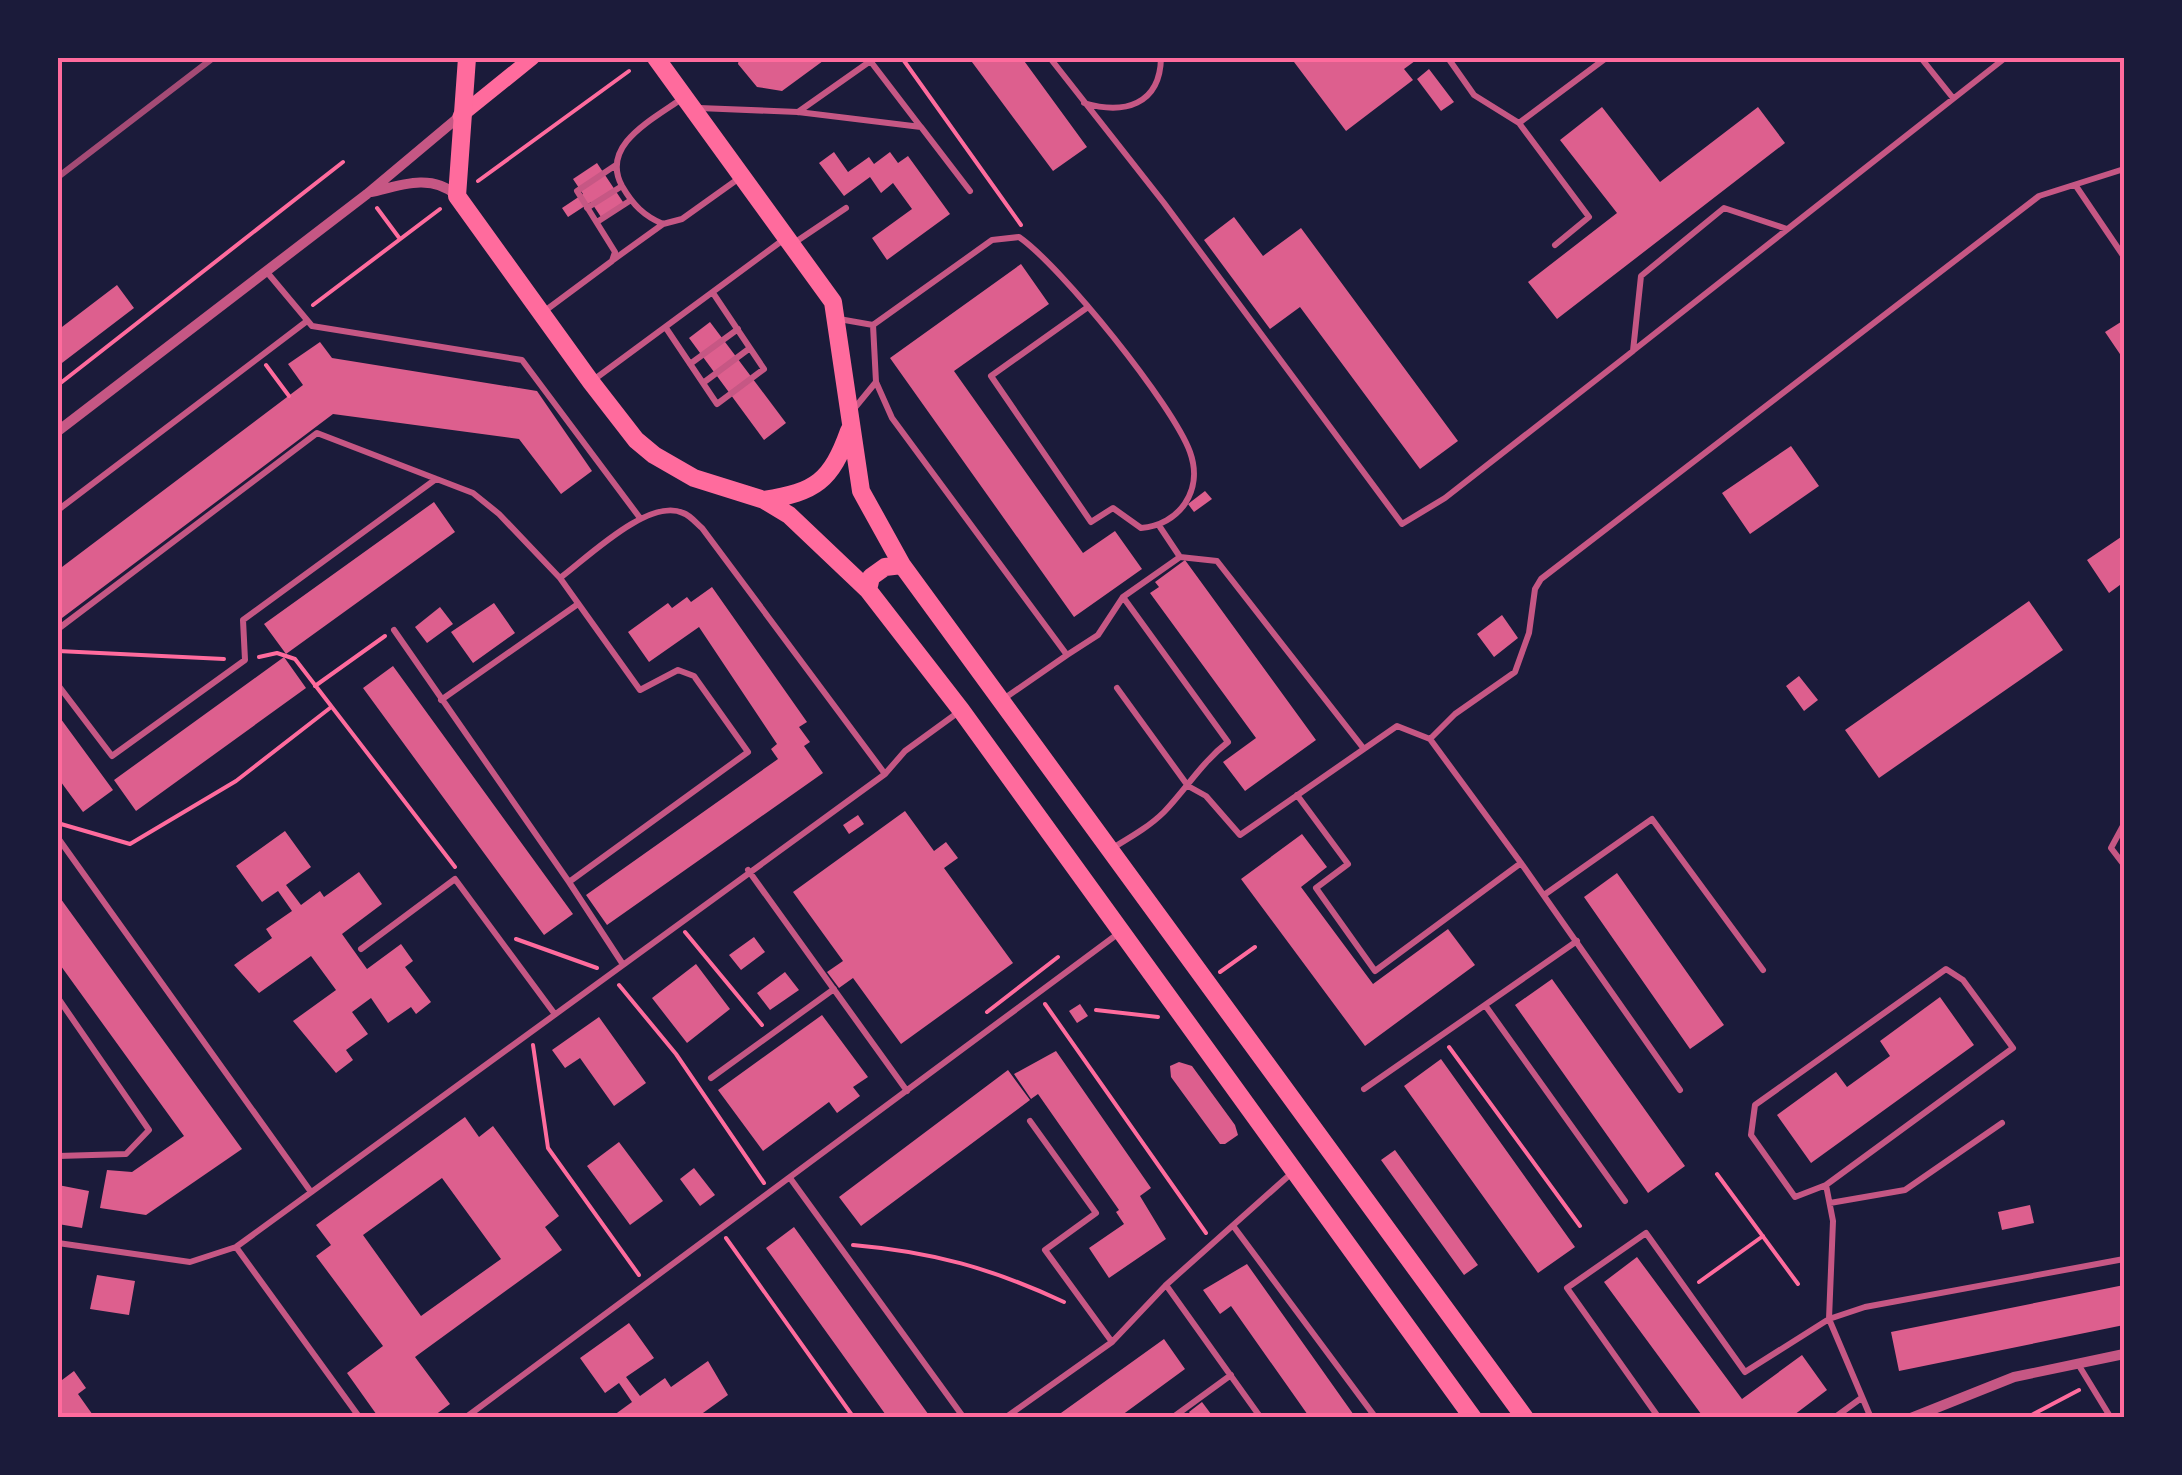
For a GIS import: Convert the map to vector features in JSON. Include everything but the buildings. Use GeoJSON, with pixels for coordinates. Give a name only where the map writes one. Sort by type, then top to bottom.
{"type":"FeatureCollection","features":[{"type":"Feature","properties":{"kind":"main road"},"geometry":{"type":"LineString","coordinates":[[468,58],[460,116],[464,191],[541,314],[591,382],[636,440],[654,455],[708,484],[764,500],[828,549],[868,590],[961,710],[1473,1418]]}},
{"type":"Feature","properties":{"kind":"main road"},"geometry":{"type":"LineString","coordinates":[[460,116],[532,58]]}},
{"type":"Feature","properties":{"kind":"main road"},"geometry":{"type":"LineString","coordinates":[[656,58],[821,281],[839,318],[849,423],[861,491],[902,565],[1526,1418]]}},
{"type":"Feature","properties":{"kind":"main road"},"geometry":{"type":"LineString","coordinates":[[764,500],[813,487],[838,462],[849,423]]}},
{"type":"Feature","properties":{"kind":"main road"},"geometry":{"type":"LineString","coordinates":[[868,590],[871,577],[885,567],[902,565]]}},
{"type":"Feature","properties":{"kind":"street"},"geometry":{"type":"LineString","coordinates":[[58,431],[266,271],[370,199],[460,116]]}},
{"type":"Feature","properties":{"kind":"street"},"geometry":{"type":"LineString","coordinates":[[370,199],[412,182],[464,191]]}},
{"type":"Feature","properties":{"kind":"street"},"geometry":{"type":"LineString","coordinates":[[1911,1418],[2014,1376],[2124,1354]]}},
{"type":"Feature","properties":{"kind":"lane"},"geometry":{"type":"LineString","coordinates":[[1050,58],[1164,203],[1402,524],[1445,498],[2005,58]]}},
{"type":"Feature","properties":{"kind":"lane"},"geometry":{"type":"LineString","coordinates":[[1083,103],[1120,111],[1140,101],[1154,86],[1161,58]]}},
{"type":"Feature","properties":{"kind":"lane"},"geometry":{"type":"LineString","coordinates":[[1448,58],[1474,95],[1519,123],[1589,217],[1555,245]]}},
{"type":"Feature","properties":{"kind":"lane"},"geometry":{"type":"LineString","coordinates":[[1519,123],[1606,58]]}},
{"type":"Feature","properties":{"kind":"lane"},"geometry":{"type":"LineString","coordinates":[[1921,58],[1953,98]]}},
{"type":"Feature","properties":{"kind":"lane"},"geometry":{"type":"LineString","coordinates":[[798,112],[868,60],[970,191]]}},
{"type":"Feature","properties":{"kind":"lane"},"geometry":{"type":"LineString","coordinates":[[612,261],[615,252],[576,191],[616,165],[629,138],[690,102],[921,127]]}},
{"type":"Feature","properties":{"kind":"lane"},"geometry":{"type":"LineString","coordinates":[[616,165],[631,200],[663,224]]}},
{"type":"Feature","properties":{"kind":"lane"},"geometry":{"type":"LineString","coordinates":[[1430,740],[1455,714],[1515,672],[1529,633],[1535,589],[1541,580],[2038,196],[2124,169]]}},
{"type":"Feature","properties":{"kind":"lane"},"geometry":{"type":"LineString","coordinates":[[541,314],[663,224],[682,219],[743,175]]}},
{"type":"Feature","properties":{"kind":"lane"},"geometry":{"type":"LineString","coordinates":[[588,208],[622,186]]}},
{"type":"Feature","properties":{"kind":"lane"},"geometry":{"type":"LineString","coordinates":[[2076,186],[2124,257]]}},
{"type":"Feature","properties":{"kind":"lane"},"geometry":{"type":"LineString","coordinates":[[597,222],[631,200]]}},
{"type":"Feature","properties":{"kind":"lane"},"geometry":{"type":"LineString","coordinates":[[591,382],[713,293],[846,208]]}},
{"type":"Feature","properties":{"kind":"lane"},"geometry":{"type":"LineString","coordinates":[[1633,351],[1641,276],[1724,208],[1787,229]]}},
{"type":"Feature","properties":{"kind":"lane"},"geometry":{"type":"LineString","coordinates":[[839,318],[873,325],[992,240],[1019,237],[1041,253],[1088,308],[1180,428],[1192,458],[1191,493],[1183,510],[1160,526],[1140,528],[1113,508],[1091,522],[991,376],[1088,308]]}},
{"type":"Feature","properties":{"kind":"lane"},"geometry":{"type":"LineString","coordinates":[[266,271],[312,326],[522,360],[640,518]]}},
{"type":"Feature","properties":{"kind":"lane"},"geometry":{"type":"LineString","coordinates":[[666,328],[717,404],[764,369],[713,293]]}},
{"type":"Feature","properties":{"kind":"lane"},"geometry":{"type":"LineString","coordinates":[[58,510],[307,320]]}},
{"type":"Feature","properties":{"kind":"lane"},"geometry":{"type":"LineString","coordinates":[[873,325],[876,382],[892,418],[1067,655]]}},
{"type":"Feature","properties":{"kind":"lane"},"geometry":{"type":"LineString","coordinates":[[690,364],[738,329]]}},
{"type":"Feature","properties":{"kind":"lane"},"geometry":{"type":"LineString","coordinates":[[703,383],[750,348]]}},
{"type":"Feature","properties":{"kind":"lane"},"geometry":{"type":"LineString","coordinates":[[849,423],[876,382]]}},
{"type":"Feature","properties":{"kind":"lane"},"geometry":{"type":"LineString","coordinates":[[58,629],[317,432],[472,493],[499,514],[560,578],[640,690],[678,670],[694,676],[748,752],[569,882]]}},
{"type":"Feature","properties":{"kind":"lane"},"geometry":{"type":"LineString","coordinates":[[58,684],[112,756],[246,660],[243,620],[436,479]]}},
{"type":"Feature","properties":{"kind":"lane"},"geometry":{"type":"LineString","coordinates":[[560,578],[640,518],[662,510],[684,513],[702,528],[885,774]]}},
{"type":"Feature","properties":{"kind":"lane"},"geometry":{"type":"LineString","coordinates":[[1160,526],[1180,557]]}},
{"type":"Feature","properties":{"kind":"lane"},"geometry":{"type":"LineString","coordinates":[[1001,701],[1098,635],[1123,597],[1180,557],[1217,560],[1364,749]]}},
{"type":"Feature","properties":{"kind":"lane"},"geometry":{"type":"LineString","coordinates":[[1110,850],[1159,816],[1188,786],[1204,760],[1228,742],[1123,597]]}},
{"type":"Feature","properties":{"kind":"lane"},"geometry":{"type":"LineString","coordinates":[[441,700],[578,604]]}},
{"type":"Feature","properties":{"kind":"lane"},"geometry":{"type":"LineString","coordinates":[[394,630],[622,963]]}},
{"type":"Feature","properties":{"kind":"lane"},"geometry":{"type":"LineString","coordinates":[[1117,688],[1188,786],[1206,796],[1240,835],[1398,726],[1430,740],[1578,941],[1680,1090]]}},
{"type":"Feature","properties":{"kind":"lane"},"geometry":{"type":"LineString","coordinates":[[58,1243],[190,1262],[236,1247],[608,972],[885,774],[906,751],[961,710]]}},
{"type":"Feature","properties":{"kind":"lane"},"geometry":{"type":"LineString","coordinates":[[1297,795],[1348,864],[1316,888],[1375,971],[1521,864]]}},
{"type":"Feature","properties":{"kind":"lane"},"geometry":{"type":"LineString","coordinates":[[1544,896],[1652,819],[1763,970]]}},
{"type":"Feature","properties":{"kind":"lane"},"geometry":{"type":"LineString","coordinates":[[2124,824],[2111,848],[2124,865]]}},
{"type":"Feature","properties":{"kind":"lane"},"geometry":{"type":"LineString","coordinates":[[58,838],[310,1192]]}},
{"type":"Feature","properties":{"kind":"lane"},"geometry":{"type":"LineString","coordinates":[[748,870],[907,1092]]}},
{"type":"Feature","properties":{"kind":"lane"},"geometry":{"type":"LineString","coordinates":[[361,948],[456,879],[554,1013]]}},
{"type":"Feature","properties":{"kind":"lane"},"geometry":{"type":"LineString","coordinates":[[465,1418],[1120,932]]}},
{"type":"Feature","properties":{"kind":"lane"},"geometry":{"type":"LineString","coordinates":[[1364,1090],[1578,941]]}},
{"type":"Feature","properties":{"kind":"lane"},"geometry":{"type":"LineString","coordinates":[[1946,968],[1963,980],[2012,1048],[1826,1186],[1795,1197],[1751,1135],[1756,1105],[1946,968]]}},
{"type":"Feature","properties":{"kind":"lane"},"geometry":{"type":"LineString","coordinates":[[711,1078],[834,989]]}},
{"type":"Feature","properties":{"kind":"lane"},"geometry":{"type":"LineString","coordinates":[[58,998],[150,1130],[126,1154],[58,1156]]}},
{"type":"Feature","properties":{"kind":"lane"},"geometry":{"type":"LineString","coordinates":[[1485,1005],[1624,1201]]}},
{"type":"Feature","properties":{"kind":"lane"},"geometry":{"type":"LineString","coordinates":[[1030,1120],[1096,1213],[1045,1250],[1112,1342]]}},
{"type":"Feature","properties":{"kind":"lane"},"geometry":{"type":"LineString","coordinates":[[1830,1203],[1905,1190],[2002,1123]]}},
{"type":"Feature","properties":{"kind":"lane"},"geometry":{"type":"LineString","coordinates":[[1005,1418],[1112,1342],[1166,1286],[1215,1246],[1245,1211],[1295,1170]]}},
{"type":"Feature","properties":{"kind":"lane"},"geometry":{"type":"LineString","coordinates":[[790,1178],[964,1418]]}},
{"type":"Feature","properties":{"kind":"lane"},"geometry":{"type":"LineString","coordinates":[[1826,1186],[1830,1203],[1828,1319],[1871,1418]]}},
{"type":"Feature","properties":{"kind":"lane"},"geometry":{"type":"LineString","coordinates":[[1234,1227],[1376,1418]]}},
{"type":"Feature","properties":{"kind":"lane"},"geometry":{"type":"LineString","coordinates":[[1659,1418],[1567,1288],[1646,1233],[1745,1372],[1828,1319],[1864,1307],[2124,1258]]}},
{"type":"Feature","properties":{"kind":"lane"},"geometry":{"type":"LineString","coordinates":[[236,1247],[360,1418]]}},
{"type":"Feature","properties":{"kind":"lane"},"geometry":{"type":"LineString","coordinates":[[1166,1286],[1262,1418]]}},
{"type":"Feature","properties":{"kind":"lane"},"geometry":{"type":"LineString","coordinates":[[2077,1362],[2111,1418]]}},
{"type":"Feature","properties":{"kind":"lane"},"geometry":{"type":"LineString","coordinates":[[1172,1418],[1231,1375]]}},
{"type":"Feature","properties":{"kind":"lane"},"geometry":{"type":"LineString","coordinates":[[1834,1418],[1860,1399]]}},
{"type":"Feature","properties":{"kind":"path"},"geometry":{"type":"LineString","coordinates":[[902,58],[1041,253]]}},
{"type":"Feature","properties":{"kind":"path"},"geometry":{"type":"LineString","coordinates":[[464,191],[629,70]]}},
{"type":"Feature","properties":{"kind":"path"},"geometry":{"type":"LineString","coordinates":[[58,385],[343,162]]}},
{"type":"Feature","properties":{"kind":"path"},"geometry":{"type":"LineString","coordinates":[[370,199],[400,239]]}},
{"type":"Feature","properties":{"kind":"path"},"geometry":{"type":"LineString","coordinates":[[260,356],[288,396]]}},
{"type":"Feature","properties":{"kind":"path"},"geometry":{"type":"LineString","coordinates":[[315,686],[394,630]]}},
{"type":"Feature","properties":{"kind":"path"},"geometry":{"type":"LineString","coordinates":[[58,651],[246,660],[277,653],[295,659],[460,872]]}},
{"type":"Feature","properties":{"kind":"path"},"geometry":{"type":"LineString","coordinates":[[58,819],[61,824],[130,844],[236,781],[331,707]]}},
{"type":"Feature","properties":{"kind":"path"},"geometry":{"type":"LineString","coordinates":[[514,938],[608,972],[676,1054],[764,1178]]}},
{"type":"Feature","properties":{"kind":"path"},"geometry":{"type":"LineString","coordinates":[[1220,972],[1255,947]]}},
{"type":"Feature","properties":{"kind":"path"},"geometry":{"type":"LineString","coordinates":[[1037,994],[1215,1246]]}},
{"type":"Feature","properties":{"kind":"path"},"geometry":{"type":"LineString","coordinates":[[1096,1010],[1158,1017]]}},
{"type":"Feature","properties":{"kind":"path"},"geometry":{"type":"LineString","coordinates":[[530,1030],[548,1148],[646,1284]]}},
{"type":"Feature","properties":{"kind":"path"},"geometry":{"type":"LineString","coordinates":[[1448,1046],[1580,1226]]}},
{"type":"Feature","properties":{"kind":"path"},"geometry":{"type":"LineString","coordinates":[[1718,1174],[1798,1284]]}},
{"type":"Feature","properties":{"kind":"path"},"geometry":{"type":"LineString","coordinates":[[720,1230],[854,1418]]}},
{"type":"Feature","properties":{"kind":"path"},"geometry":{"type":"LineString","coordinates":[[1688,1291],[1764,1236]]}},
{"type":"Feature","properties":{"kind":"path"},"geometry":{"type":"LineString","coordinates":[[838,1244],[927,1252],[980,1266],[1091,1314]]}},
{"type":"Feature","properties":{"kind":"path"},"geometry":{"type":"LineString","coordinates":[[2026,1418],[2090,1385]]}},
{"type":"Feature","properties":{"kind":"railway"},"geometry":{"type":"LineString","coordinates":[[58,177],[213,58]]}}]}
